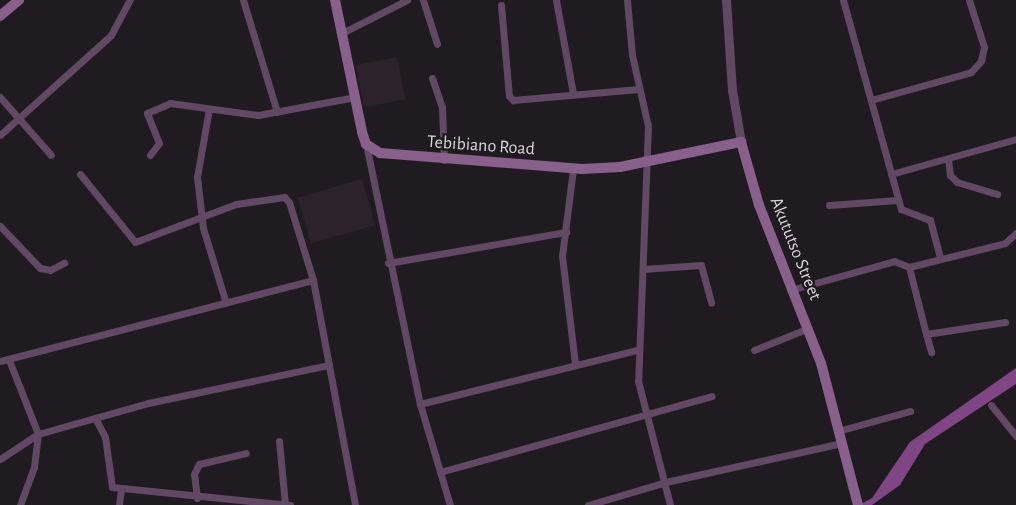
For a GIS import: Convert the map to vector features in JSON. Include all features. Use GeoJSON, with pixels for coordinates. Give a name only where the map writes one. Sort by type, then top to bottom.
{"type":"FeatureCollection","features":[{"type":"Feature","properties":{"kind":"main road"},"geometry":{"type":"LineString","coordinates":[[0,16],[19,0]]}},
{"type":"Feature","properties":{"kind":"main road"},"geometry":{"type":"LineString","coordinates":[[335,0],[366,144]]}},
{"type":"Feature","properties":{"kind":"main road","name":"Tebibiano Road"},"geometry":{"type":"LineString","coordinates":[[366,144],[387,155],[573,169],[648,163],[741,142]]}},
{"type":"Feature","properties":{"kind":"main road","name":"Akututso Street"},"geometry":{"type":"LineString","coordinates":[[741,142],[759,205],[809,328],[858,505]]}},
{"type":"Feature","properties":{"kind":"street"},"geometry":{"type":"LineString","coordinates":[[0,135],[111,35],[130,0]]}},
{"type":"Feature","properties":{"kind":"street"},"geometry":{"type":"LineString","coordinates":[[242,0],[277,112]]}},
{"type":"Feature","properties":{"kind":"street"},"geometry":{"type":"LineString","coordinates":[[342,33],[407,0]]}},
{"type":"Feature","properties":{"kind":"street"},"geometry":{"type":"LineString","coordinates":[[423,0],[437,44]]}},
{"type":"Feature","properties":{"kind":"street"},"geometry":{"type":"LineString","coordinates":[[556,0],[573,94]]}},
{"type":"Feature","properties":{"kind":"street"},"geometry":{"type":"LineString","coordinates":[[628,0],[639,89],[648,126],[648,163],[637,350],[647,418],[666,482],[670,505]]}},
{"type":"Feature","properties":{"kind":"street","name":"Akututso Street"},"geometry":{"type":"LineString","coordinates":[[726,0],[732,90],[741,142]]}},
{"type":"Feature","properties":{"kind":"street"},"geometry":{"type":"LineString","coordinates":[[843,0],[901,209],[930,220],[940,258]]}},
{"type":"Feature","properties":{"kind":"street"},"geometry":{"type":"LineString","coordinates":[[872,100],[971,72],[981,62],[984,48],[969,0]]}},
{"type":"Feature","properties":{"kind":"street"},"geometry":{"type":"LineString","coordinates":[[501,5],[509,96],[518,103],[573,94],[639,89]]}},
{"type":"Feature","properties":{"kind":"street"},"geometry":{"type":"LineString","coordinates":[[432,78],[442,107],[444,160]]}},
{"type":"Feature","properties":{"kind":"street"},"geometry":{"type":"LineString","coordinates":[[0,97],[19,116],[51,155]]}},
{"type":"Feature","properties":{"kind":"street"},"geometry":{"type":"LineString","coordinates":[[150,155],[159,143],[146,112],[170,103],[236,115],[277,112],[355,97]]}},
{"type":"Feature","properties":{"kind":"street"},"geometry":{"type":"LineString","coordinates":[[209,110],[197,177],[201,216],[226,303]]}},
{"type":"Feature","properties":{"kind":"street"},"geometry":{"type":"LineString","coordinates":[[891,174],[1016,139]]}},
{"type":"Feature","properties":{"kind":"street"},"geometry":{"type":"LineString","coordinates":[[366,144],[388,263],[420,404],[450,505]]}},
{"type":"Feature","properties":{"kind":"street"},"geometry":{"type":"LineString","coordinates":[[948,159],[950,175],[957,182],[997,194]]}},
{"type":"Feature","properties":{"kind":"street"},"geometry":{"type":"LineString","coordinates":[[573,169],[562,256],[575,364]]}},
{"type":"Feature","properties":{"kind":"street"},"geometry":{"type":"LineString","coordinates":[[80,174],[135,242],[236,204],[284,197],[293,213],[313,280],[354,505]]}},
{"type":"Feature","properties":{"kind":"street"},"geometry":{"type":"LineString","coordinates":[[829,205],[898,200]]}},
{"type":"Feature","properties":{"kind":"street"},"geometry":{"type":"LineString","coordinates":[[0,226],[40,268],[50,270],[64,263]]}},
{"type":"Feature","properties":{"kind":"street"},"geometry":{"type":"LineString","coordinates":[[388,263],[566,232]]}},
{"type":"Feature","properties":{"kind":"street"},"geometry":{"type":"LineString","coordinates":[[794,288],[894,261],[909,267],[1005,243],[1016,233]]}},
{"type":"Feature","properties":{"kind":"street"},"geometry":{"type":"LineString","coordinates":[[642,269],[701,265],[711,303]]}},
{"type":"Feature","properties":{"kind":"street"},"geometry":{"type":"LineString","coordinates":[[909,267],[931,352]]}},
{"type":"Feature","properties":{"kind":"street"},"geometry":{"type":"LineString","coordinates":[[0,361],[313,280]]}},
{"type":"Feature","properties":{"kind":"street"},"geometry":{"type":"LineString","coordinates":[[926,334],[1005,322]]}},
{"type":"Feature","properties":{"kind":"street"},"geometry":{"type":"LineString","coordinates":[[754,350],[809,328]]}},
{"type":"Feature","properties":{"kind":"street"},"geometry":{"type":"LineString","coordinates":[[420,404],[637,350]]}},
{"type":"Feature","properties":{"kind":"street"},"geometry":{"type":"LineString","coordinates":[[9,360],[38,434],[34,467],[20,505]]}},
{"type":"Feature","properties":{"kind":"street"},"geometry":{"type":"LineString","coordinates":[[0,459],[38,434],[95,418],[329,365]]}},
{"type":"Feature","properties":{"kind":"street"},"geometry":{"type":"LineString","coordinates":[[440,472],[647,418],[712,396]]}},
{"type":"Feature","properties":{"kind":"street"},"geometry":{"type":"LineString","coordinates":[[991,405],[1016,436]]}},
{"type":"Feature","properties":{"kind":"street"},"geometry":{"type":"LineString","coordinates":[[838,431],[910,411]]}},
{"type":"Feature","properties":{"kind":"street"},"geometry":{"type":"LineString","coordinates":[[95,418],[105,437],[108,483],[121,489],[197,498],[211,502],[290,505]]}},
{"type":"Feature","properties":{"kind":"street"},"geometry":{"type":"LineString","coordinates":[[279,441],[285,505]]}},
{"type":"Feature","properties":{"kind":"street"},"geometry":{"type":"LineString","coordinates":[[588,505],[666,482],[842,443]]}},
{"type":"Feature","properties":{"kind":"street"},"geometry":{"type":"LineString","coordinates":[[197,498],[194,474],[199,464],[246,453]]}},
{"type":"Feature","properties":{"kind":"street"},"geometry":{"type":"LineString","coordinates":[[118,505],[121,489]]}},
{"type":"Feature","properties":{"kind":"shaded area"},"geometry":{"type":"Polygon","coordinates":[[[397,57],[405,99],[364,107],[356,65],[397,57]]]}},
{"type":"Feature","properties":{"kind":"shaded area"},"geometry":{"type":"Polygon","coordinates":[[[362,179],[375,225],[311,244],[298,197],[362,179]]]}},
{"type":"Feature","properties":{"kind":"shaded area"},"geometry":{"type":"Polygon","coordinates":[[[1016,368],[1016,384],[925,444],[900,485],[872,505],[859,505],[872,498],[910,442],[1016,368]]]}}]}
